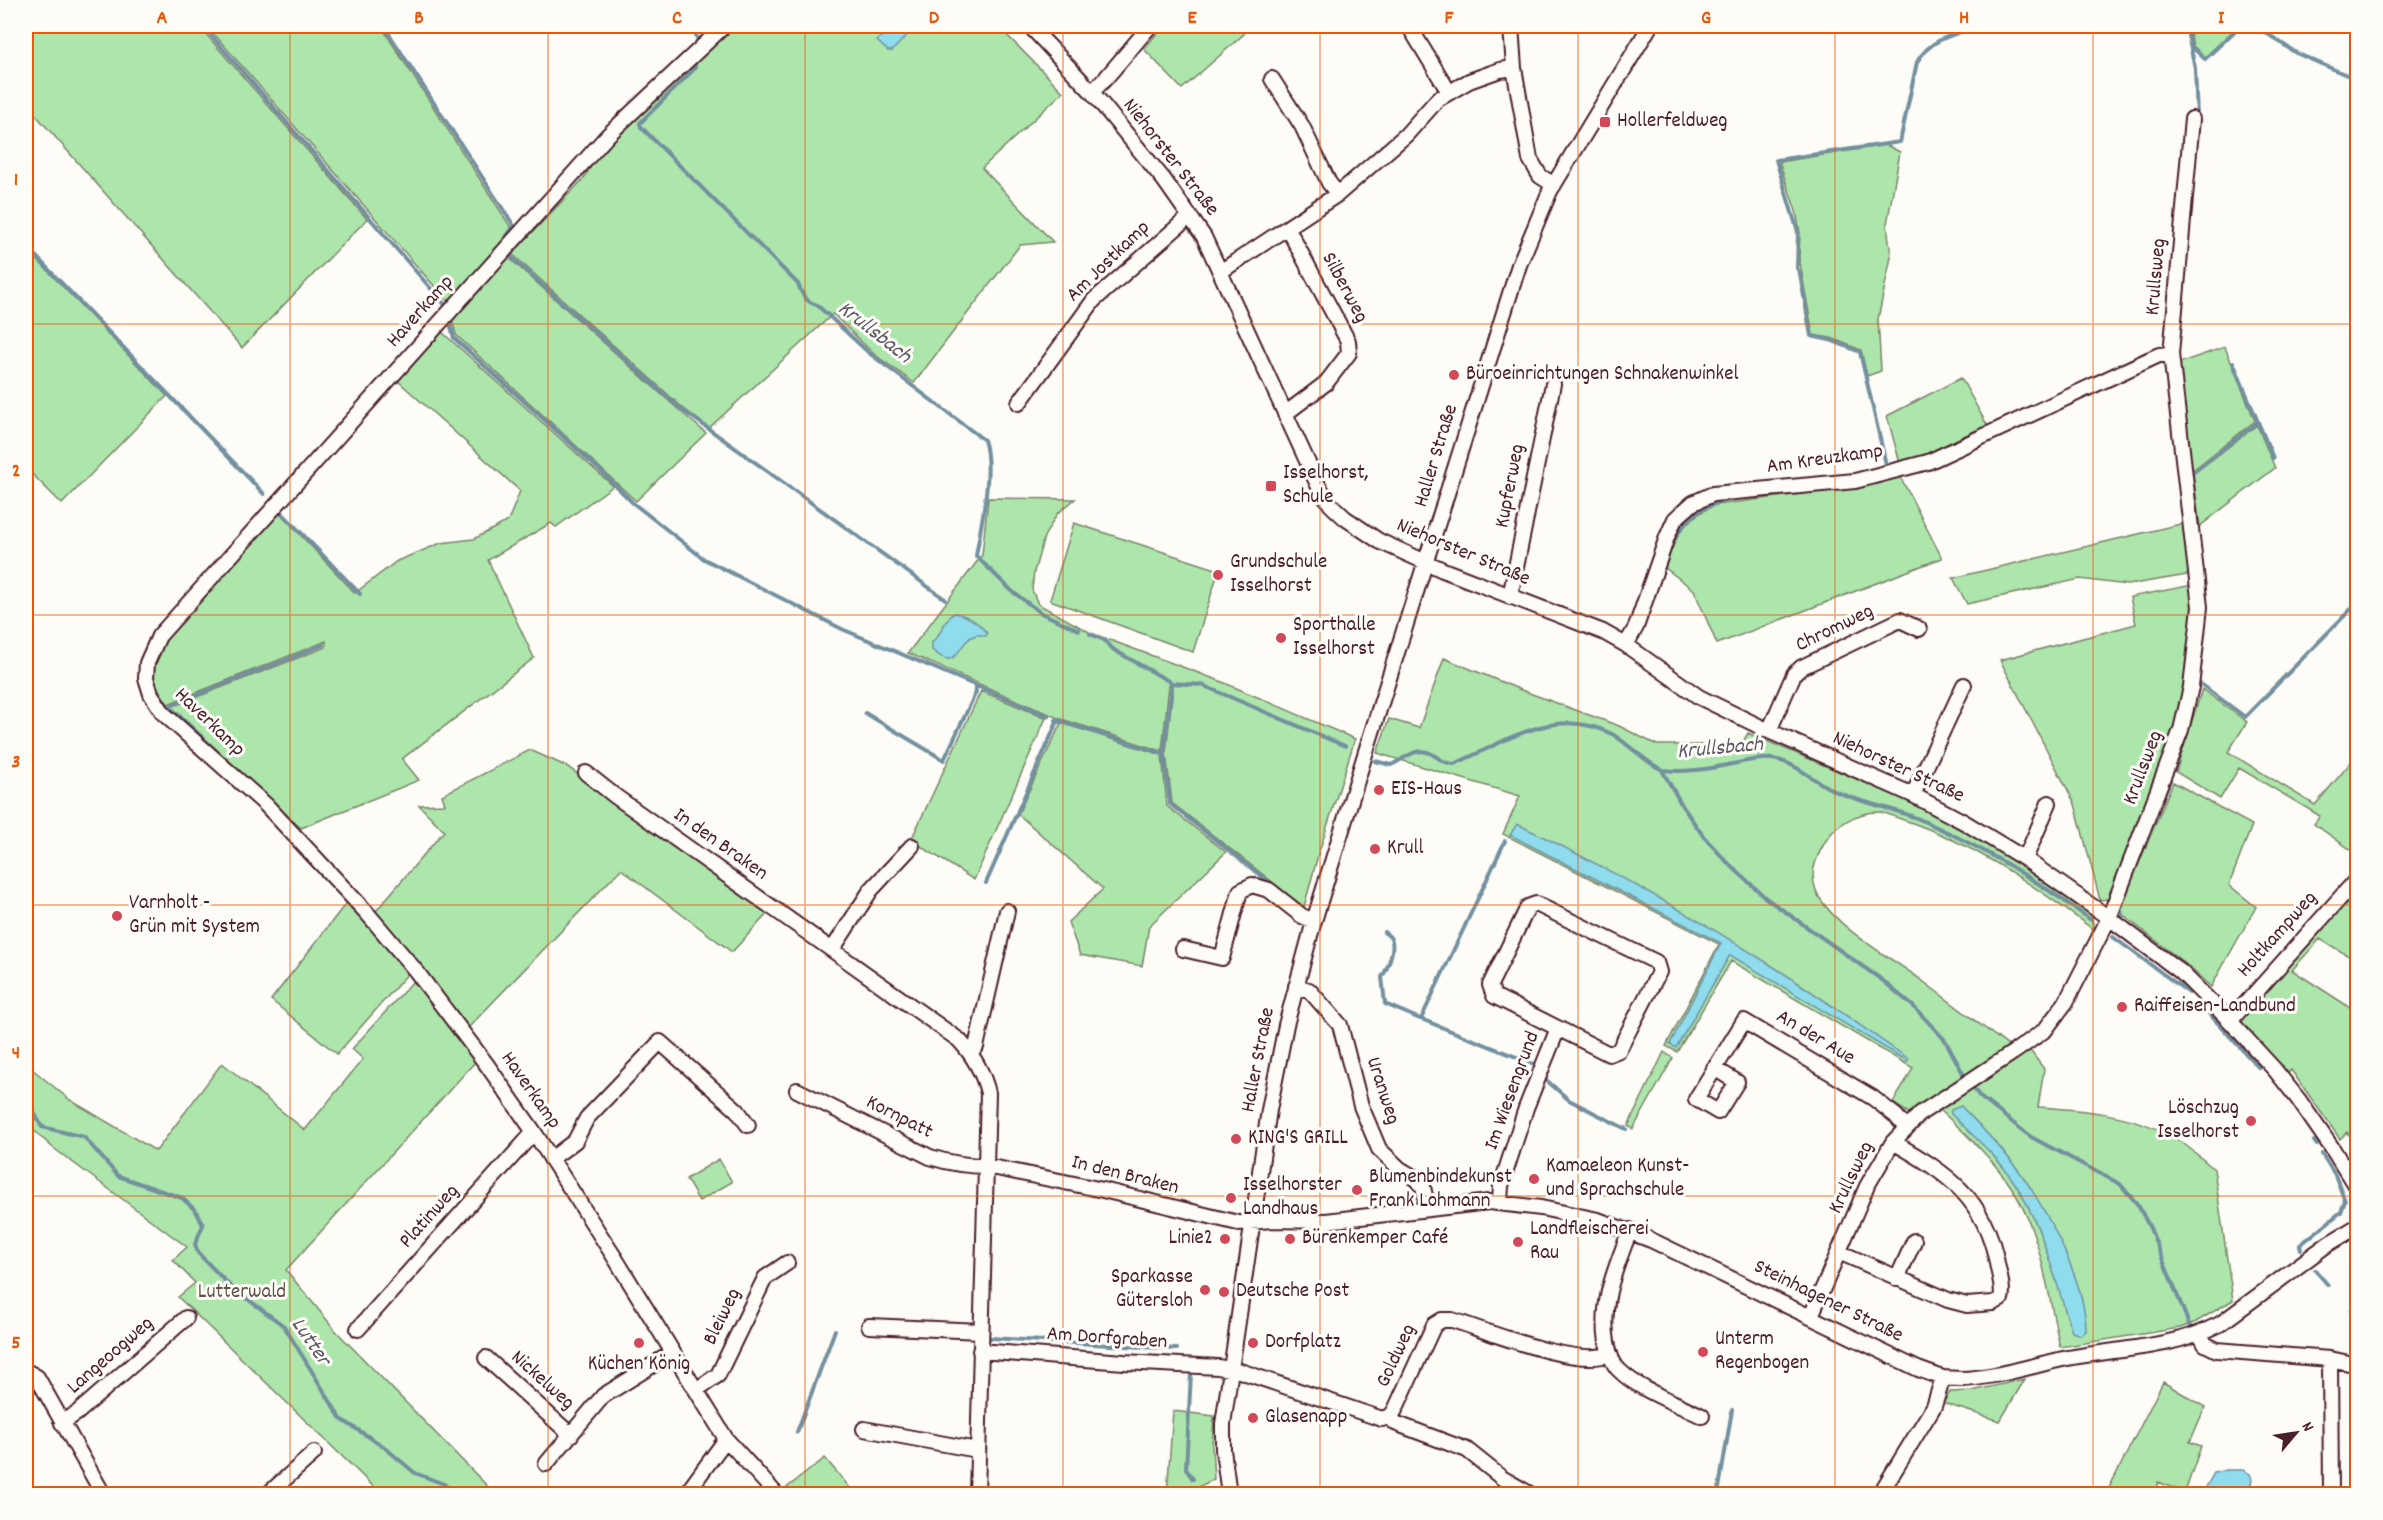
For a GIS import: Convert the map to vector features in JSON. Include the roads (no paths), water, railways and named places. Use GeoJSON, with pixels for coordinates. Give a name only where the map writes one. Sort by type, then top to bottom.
{"type":"FeatureCollection","features":[{"type":"Feature","properties":{"kind":"street","name":"Haverkamp"},"geometry":{"type":"LineString","coordinates":[[724,26],[608,135],[159,636],[147,663],[146,678],[151,694],[164,714],[266,805],[367,913],[423,980],[534,1132],[615,1258],[726,1439],[776,1494]]}},
{"type":"Feature","properties":{"kind":"street","name":"Niehorster Straße"},"geometry":{"type":"LineString","coordinates":[[1030,26],[1092,92],[1204,237],[1319,487],[1331,505],[1345,518],[1379,541],[1425,562],[1603,632],[1626,645],[1699,697],[1913,795],[1964,822],[2025,860],[2109,918],[2181,972],[2276,1070],[2332,1148],[2358,1190]]}},
{"type":"Feature","properties":{"kind":"street"},"geometry":{"type":"LineString","coordinates":[[1092,92],[1150,26]]}},
{"type":"Feature","properties":{"kind":"street"},"geometry":{"type":"LineString","coordinates":[[1409,26],[1449,92]]}},
{"type":"Feature","properties":{"kind":"street"},"geometry":{"type":"LineString","coordinates":[[1511,26],[1514,68],[1530,159],[1540,176],[1554,185]]}},
{"type":"Feature","properties":{"kind":"street","name":"Haller Straße"},"geometry":{"type":"LineString","coordinates":[[1229,1494],[1223,1450],[1223,1424],[1231,1369],[1278,1059],[1314,921],[1519,265],[1554,185],[1650,26]]}},
{"type":"Feature","properties":{"kind":"street"},"geometry":{"type":"LineString","coordinates":[[1220,272],[1338,194],[1406,135],[1438,99],[1469,81],[1500,70],[1514,68]]}},
{"type":"Feature","properties":{"kind":"street"},"geometry":{"type":"LineString","coordinates":[[1272,79],[1302,126],[1329,183],[1338,194]]}},
{"type":"Feature","properties":{"kind":"street","name":"Krullsweg"},"geometry":{"type":"LineString","coordinates":[[1811,1317],[1867,1186],[1893,1142],[1921,1113],[2045,1029],[2066,1002],[2109,918],[2181,730],[2191,687],[2200,607],[2171,354],[2192,119]]}},
{"type":"Feature","properties":{"kind":"street","name":"Am Jostkamp"},"geometry":{"type":"LineString","coordinates":[[1019,403],[1094,300],[1190,216]]}},
{"type":"Feature","properties":{"kind":"street","name":"Silberweg"},"geometry":{"type":"LineString","coordinates":[[1285,414],[1326,383],[1349,352],[1348,341],[1288,229]]}},
{"type":"Feature","properties":{"kind":"street","name":"Am Kreuzkamp"},"geometry":{"type":"LineString","coordinates":[[1626,645],[1636,627],[1675,519],[1692,503],[1713,494],[1847,482],[1928,462],[2159,355],[2171,354]]}},
{"type":"Feature","properties":{"kind":"street","name":"Kupferweg"},"geometry":{"type":"LineString","coordinates":[[1510,597],[1553,384]]}},
{"type":"Feature","properties":{"kind":"street","name":"Chromweg"},"geometry":{"type":"LineString","coordinates":[[1769,731],[1794,674],[1802,667],[1900,620],[1919,629]]}},
{"type":"Feature","properties":{"kind":"street"},"geometry":{"type":"LineString","coordinates":[[1913,795],[1964,685]]}},
{"type":"Feature","properties":{"kind":"street","name":"In den Braken"},"geometry":{"type":"LineString","coordinates":[[586,773],[615,796],[959,1040],[971,1053],[984,1075],[988,1093],[987,1166],[977,1494]]}},
{"type":"Feature","properties":{"kind":"street"},"geometry":{"type":"LineString","coordinates":[[2025,860],[2049,803]]}},
{"type":"Feature","properties":{"kind":"street"},"geometry":{"type":"LineString","coordinates":[[832,950],[872,890],[912,846]]}},
{"type":"Feature","properties":{"kind":"street","name":"Holtkampweg"},"geometry":{"type":"LineString","coordinates":[[2230,1021],[2358,878]]}},
{"type":"Feature","properties":{"kind":"street"},"geometry":{"type":"LineString","coordinates":[[1183,949],[1222,958],[1240,891],[1252,885],[1269,890],[1302,916],[1314,921]]}},
{"type":"Feature","properties":{"kind":"street","name":"Im Wiesengrund"},"geometry":{"type":"LineString","coordinates":[[1536,904],[1656,962],[1659,972],[1619,1050],[1609,1054],[1558,1028],[1494,996],[1490,985],[1528,907],[1536,904]]}},
{"type":"Feature","properties":{"kind":"street"},"geometry":{"type":"LineString","coordinates":[[971,1053],[976,1047],[1007,911]]}},
{"type":"Feature","properties":{"kind":"street","name":"Uranweg"},"geometry":{"type":"LineString","coordinates":[[1296,986],[1309,990],[1340,1025],[1361,1106],[1379,1149],[1400,1169],[1417,1179],[1423,1187],[1428,1209]]}},
{"type":"Feature","properties":{"kind":"street","name":"An der Aue"},"geometry":{"type":"LineString","coordinates":[[1714,1068],[1744,1021],[1873,1098],[1896,1116],[1906,1128]]}},
{"type":"Feature","properties":{"kind":"street","name":"Im Wiesengrund"},"geometry":{"type":"LineString","coordinates":[[1500,1202],[1501,1186],[1526,1108],[1558,1028]]}},
{"type":"Feature","properties":{"kind":"street"},"geometry":{"type":"LineString","coordinates":[[551,1159],[575,1141],[586,1118],[660,1042],[737,1110],[748,1125]]}},
{"type":"Feature","properties":{"kind":"street","name":"Kornpatt"},"geometry":{"type":"LineString","coordinates":[[797,1090],[930,1157],[969,1166],[987,1166]]}},
{"type":"Feature","properties":{"kind":"street","name":"Platinweg"},"geometry":{"type":"LineString","coordinates":[[358,1329],[534,1132]]}},
{"type":"Feature","properties":{"kind":"street"},"geometry":{"type":"LineString","coordinates":[[1839,1252],[1948,1300],[1968,1305],[1993,1303],[2001,1299],[2003,1292],[1994,1248],[1984,1222],[1971,1200],[1937,1167],[1893,1142]]}},
{"type":"Feature","properties":{"kind":"street","name":"In den Braken"},"geometry":{"type":"LineString","coordinates":[[987,1166],[1103,1190],[1189,1213],[1238,1223],[1253,1222]]}},
{"type":"Feature","properties":{"kind":"street","name":"Steinhagener Straße"},"geometry":{"type":"LineString","coordinates":[[1253,1222],[1326,1221],[1500,1202],[1598,1220],[1630,1230],[1918,1369],[1943,1378],[1970,1379],[2072,1358],[2157,1346],[2200,1334],[2220,1324],[2328,1244],[2358,1226]]}},
{"type":"Feature","properties":{"kind":"street"},"geometry":{"type":"LineString","coordinates":[[1630,1230],[1609,1286],[1605,1305],[1605,1327],[1610,1354],[1616,1367],[1629,1378],[1702,1416]]}},
{"type":"Feature","properties":{"kind":"street"},"geometry":{"type":"LineString","coordinates":[[1897,1279],[1914,1241]]}},
{"type":"Feature","properties":{"kind":"street","name":"Bleiweg"},"geometry":{"type":"LineString","coordinates":[[696,1390],[718,1375],[765,1278],[787,1263]]}},
{"type":"Feature","properties":{"kind":"street","name":"Langeoogweg"},"geometry":{"type":"LineString","coordinates":[[62,1423],[77,1413],[186,1318]]}},
{"type":"Feature","properties":{"kind":"street","name":"Goldweg"},"geometry":{"type":"LineString","coordinates":[[1231,1369],[1382,1419],[1390,1416],[1434,1325],[1442,1320],[1452,1320],[1542,1349],[1583,1357],[1600,1358],[1610,1354]]}},
{"type":"Feature","properties":{"kind":"street"},"geometry":{"type":"LineString","coordinates":[[869,1326],[981,1331]]}},
{"type":"Feature","properties":{"kind":"street"},"geometry":{"type":"LineString","coordinates":[[2200,1334],[2205,1344],[2217,1350],[2330,1359],[2358,1365]]}},
{"type":"Feature","properties":{"kind":"street","name":"Am Dorfgraben"},"geometry":{"type":"LineString","coordinates":[[980,1351],[1231,1369]]}},
{"type":"Feature","properties":{"kind":"street","name":"Nickelweg"},"geometry":{"type":"LineString","coordinates":[[546,1464],[603,1396],[672,1353]]}},
{"type":"Feature","properties":{"kind":"street","name":"Nickelweg"},"geometry":{"type":"LineString","coordinates":[[486,1358],[571,1435]]}},
{"type":"Feature","properties":{"kind":"street"},"geometry":{"type":"LineString","coordinates":[[2330,1359],[2331,1494]]}},
{"type":"Feature","properties":{"kind":"street"},"geometry":{"type":"LineString","coordinates":[[26,1373],[37,1377],[103,1494]]}},
{"type":"Feature","properties":{"kind":"street"},"geometry":{"type":"LineString","coordinates":[[1880,1494],[1934,1406],[1943,1378]]}},
{"type":"Feature","properties":{"kind":"street"},"geometry":{"type":"LineString","coordinates":[[1390,1416],[1395,1423],[1467,1450],[1502,1478],[1530,1494]]}},
{"type":"Feature","properties":{"kind":"street"},"geometry":{"type":"LineString","coordinates":[[864,1429],[977,1450]]}},
{"type":"Feature","properties":{"kind":"street"},"geometry":{"type":"LineString","coordinates":[[686,1494],[726,1439]]}},
{"type":"Feature","properties":{"kind":"street"},"geometry":{"type":"LineString","coordinates":[[268,1494],[314,1453]]}},
{"type":"Feature","properties":{"kind":"water"},"geometry":{"type":"Polygon","coordinates":[[[890,26],[915,27],[892,51],[888,51],[877,41],[890,26]]]}},
{"type":"Feature","properties":{"kind":"water"},"geometry":{"type":"Polygon","coordinates":[[[954,613],[964,615],[987,633],[986,636],[977,635],[970,638],[953,658],[948,659],[932,650],[932,642],[954,613]]]}},
{"type":"Feature","properties":{"kind":"water"},"geometry":{"type":"Polygon","coordinates":[[[1517,824],[1584,857],[1746,949],[1909,1059],[1907,1061],[1730,955],[1676,1048],[1670,1044],[1721,943],[1510,835],[1517,824]]]}},
{"type":"Feature","properties":{"kind":"water"},"geometry":{"type":"Polygon","coordinates":[[[1961,1106],[1993,1139],[2022,1175],[2054,1229],[2080,1292],[2086,1331],[2080,1335],[2072,1332],[2041,1236],[2014,1182],[1984,1146],[1951,1114],[1951,1110],[1961,1106]]]}},
{"type":"Feature","properties":{"kind":"water"},"geometry":{"type":"Polygon","coordinates":[[[2243,1470],[2250,1474],[2252,1479],[2249,1494],[2202,1494],[2214,1473],[2243,1470]]]}},
{"type":"Feature","properties":{"kind":"waterway"},"geometry":{"type":"LineString","coordinates":[[203,26],[446,306]]}},
{"type":"Feature","properties":{"kind":"waterway"},"geometry":{"type":"LineString","coordinates":[[384,26],[514,226],[505,239]]}},
{"type":"Feature","properties":{"kind":"waterway","name":"Krullsbach"},"geometry":{"type":"LineString","coordinates":[[693,26],[698,41]]}},
{"type":"Feature","properties":{"kind":"waterway"},"geometry":{"type":"LineString","coordinates":[[1887,469],[1860,352],[1830,340],[1811,336],[1797,268],[1798,232],[1776,160],[1900,142],[1917,62],[1922,54],[1944,38],[1980,26]]}},
{"type":"Feature","properties":{"kind":"waterway"},"geometry":{"type":"LineString","coordinates":[[2174,26],[2177,30]]}},
{"type":"Feature","properties":{"kind":"waterway"},"geometry":{"type":"LineString","coordinates":[[2186,26],[2195,68],[2197,118]]}},
{"type":"Feature","properties":{"kind":"waterway"},"geometry":{"type":"LineString","coordinates":[[2192,47],[2205,59],[2240,26]]}},
{"type":"Feature","properties":{"kind":"waterway"},"geometry":{"type":"LineString","coordinates":[[2256,26],[2296,53],[2358,80]]}},
{"type":"Feature","properties":{"kind":"waterway","name":"Krullsbach"},"geometry":{"type":"LineString","coordinates":[[695,63],[695,68],[640,123],[641,127],[798,284],[807,300],[817,305],[869,353],[984,440],[987,452],[987,481],[976,556],[1013,592],[1041,613],[1079,630]]}},
{"type":"Feature","properties":{"kind":"waterway"},"geometry":{"type":"LineString","coordinates":[[26,246],[264,494]]}},
{"type":"Feature","properties":{"kind":"waterway"},"geometry":{"type":"LineString","coordinates":[[509,255],[681,409],[945,599]]}},
{"type":"Feature","properties":{"kind":"waterway"},"geometry":{"type":"LineString","coordinates":[[450,323],[454,338],[601,471],[633,503],[704,559],[842,629],[1048,716]]}},
{"type":"Feature","properties":{"kind":"waterway"},"geometry":{"type":"LineString","coordinates":[[2027,409],[2146,353]]}},
{"type":"Feature","properties":{"kind":"waterway"},"geometry":{"type":"LineString","coordinates":[[2233,362],[2273,458]]}},
{"type":"Feature","properties":{"kind":"waterway"},"geometry":{"type":"LineString","coordinates":[[2192,479],[2191,474],[2258,422]]}},
{"type":"Feature","properties":{"kind":"waterway"},"geometry":{"type":"LineString","coordinates":[[1672,544],[1691,517],[1716,503],[1739,498]]}},
{"type":"Feature","properties":{"kind":"waterway"},"geometry":{"type":"LineString","coordinates":[[281,512],[360,594]]}},
{"type":"Feature","properties":{"kind":"waterway"},"geometry":{"type":"LineString","coordinates":[[2203,580],[2206,602]]}},
{"type":"Feature","properties":{"kind":"waterway"},"geometry":{"type":"LineString","coordinates":[[2198,682],[2245,717],[2358,602]]}},
{"type":"Feature","properties":{"kind":"waterway"},"geometry":{"type":"LineString","coordinates":[[2199,677],[2206,609]]}},
{"type":"Feature","properties":{"kind":"waterway","name":"Krullsbach"},"geometry":{"type":"LineString","coordinates":[[1090,634],[1104,640],[1114,650],[1172,683],[1202,685],[1345,746]]}},
{"type":"Feature","properties":{"kind":"waterway"},"geometry":{"type":"LineString","coordinates":[[226,760],[169,706],[323,645]]}},
{"type":"Feature","properties":{"kind":"waterway"},"geometry":{"type":"LineString","coordinates":[[1172,683],[1164,754],[1170,804],[1274,886]]}},
{"type":"Feature","properties":{"kind":"waterway"},"geometry":{"type":"LineString","coordinates":[[865,713],[944,760],[976,692],[975,686]]}},
{"type":"Feature","properties":{"kind":"waterway"},"geometry":{"type":"LineString","coordinates":[[2188,729],[2195,699]]}},
{"type":"Feature","properties":{"kind":"waterway"},"geometry":{"type":"LineString","coordinates":[[1056,720],[1164,754]]}},
{"type":"Feature","properties":{"kind":"waterway"},"geometry":{"type":"LineString","coordinates":[[986,883],[1058,720]]}},
{"type":"Feature","properties":{"kind":"waterway","name":"Krullsbach"},"geometry":{"type":"LineString","coordinates":[[1375,761],[1391,765],[1410,754],[1421,751],[1454,764],[1530,730],[1570,723],[1591,726],[1612,734],[1653,765],[1664,770],[1701,770],[1773,759],[1798,769],[1837,792],[1919,819],[1986,852],[2050,891],[2091,920]]}},
{"type":"Feature","properties":{"kind":"waterway"},"geometry":{"type":"LineString","coordinates":[[2174,770],[2182,745]]}},
{"type":"Feature","properties":{"kind":"waterway"},"geometry":{"type":"LineString","coordinates":[[1662,770],[1683,807],[1704,837],[1727,862],[1767,899],[1882,980],[1914,1007],[1945,1040],[1965,1077],[1980,1097],[2031,1137],[2120,1184],[2138,1205],[2150,1228],[2191,1329]]}},
{"type":"Feature","properties":{"kind":"waterway"},"geometry":{"type":"LineString","coordinates":[[2161,802],[2170,780]]}},
{"type":"Feature","properties":{"kind":"waterway"},"geometry":{"type":"LineString","coordinates":[[282,813],[296,826]]}},
{"type":"Feature","properties":{"kind":"waterway"},"geometry":{"type":"LineString","coordinates":[[1505,841],[1421,1019],[1534,1064]]}},
{"type":"Feature","properties":{"kind":"waterway"},"geometry":{"type":"LineString","coordinates":[[2119,906],[2122,916]]}},
{"type":"Feature","properties":{"kind":"waterway"},"geometry":{"type":"LineString","coordinates":[[1384,932],[1392,943],[1392,953],[1382,977],[1385,1004],[1420,1019]]}},
{"type":"Feature","properties":{"kind":"waterway"},"geometry":{"type":"LineString","coordinates":[[2113,937],[2189,993]]}},
{"type":"Feature","properties":{"kind":"waterway"},"geometry":{"type":"LineString","coordinates":[[2203,1007],[2259,1068]]}},
{"type":"Feature","properties":{"kind":"waterway"},"geometry":{"type":"LineString","coordinates":[[1545,1079],[1569,1100],[1626,1129]]}},
{"type":"Feature","properties":{"kind":"waterway","name":"Lutter"},"geometry":{"type":"LineString","coordinates":[[26,1098],[42,1127],[84,1137],[118,1176],[182,1198],[196,1211],[203,1225],[195,1244],[198,1253],[230,1286],[284,1326],[341,1419],[383,1446],[415,1473],[444,1484],[455,1494]]}},
{"type":"Feature","properties":{"kind":"waterway"},"geometry":{"type":"LineString","coordinates":[[2314,1141],[2317,1145]]}},
{"type":"Feature","properties":{"kind":"waterway"},"geometry":{"type":"LineString","coordinates":[[2301,1249],[2300,1245],[2341,1212],[2345,1201],[2335,1175],[2322,1154]]}},
{"type":"Feature","properties":{"kind":"waterway"},"geometry":{"type":"LineString","coordinates":[[2315,1270],[2328,1285]]}},
{"type":"Feature","properties":{"kind":"waterway"},"geometry":{"type":"LineString","coordinates":[[2351,1310],[2358,1331]]}},
{"type":"Feature","properties":{"kind":"waterway"},"geometry":{"type":"LineString","coordinates":[[797,1432],[835,1330]]}},
{"type":"Feature","properties":{"kind":"waterway"},"geometry":{"type":"LineString","coordinates":[[991,1338],[1177,1349]]}},
{"type":"Feature","properties":{"kind":"waterway"},"geometry":{"type":"LineString","coordinates":[[1191,1373],[1186,1469],[1193,1479]]}},
{"type":"Feature","properties":{"kind":"waterway"},"geometry":{"type":"LineString","coordinates":[[1718,1494],[1732,1410]]}},
{"type":"Feature","properties":{"kind":"place","name":"Hollerfeldweg"},"geometry":{"type":"Point","coordinates":[1605,122]}},
{"type":"Feature","properties":{"kind":"place","name":"Büroeinrichtungen Schnakenwinkel"},"geometry":{"type":"Point","coordinates":[1454,375]}},
{"type":"Feature","properties":{"kind":"place","name":"Isselhorst, Schule"},"geometry":{"type":"Point","coordinates":[1271,486]}},
{"type":"Feature","properties":{"kind":"place","name":"Grundschule Isselhorst"},"geometry":{"type":"Point","coordinates":[1218,575]}},
{"type":"Feature","properties":{"kind":"place","name":"Sporthalle Isselhorst"},"geometry":{"type":"Point","coordinates":[1281,638]}},
{"type":"Feature","properties":{"kind":"place","name":"EIS-Haus"},"geometry":{"type":"Point","coordinates":[1379,790]}},
{"type":"Feature","properties":{"kind":"place","name":"Krull"},"geometry":{"type":"Point","coordinates":[1375,849]}},
{"type":"Feature","properties":{"kind":"place","name":"Varnholt - Grün mit System"},"geometry":{"type":"Point","coordinates":[117,916]}},
{"type":"Feature","properties":{"kind":"place","name":"Raiffeisen-Landbund"},"geometry":{"type":"Point","coordinates":[2122,1007]}},
{"type":"Feature","properties":{"kind":"place","name":"Löschzug Isselhorst"},"geometry":{"type":"Point","coordinates":[2251,1121]}},
{"type":"Feature","properties":{"kind":"place","name":"KING'S GRILL"},"geometry":{"type":"Point","coordinates":[1236,1139]}},
{"type":"Feature","properties":{"kind":"place","name":"Kamaeleon Kunst- und Sprachschule"},"geometry":{"type":"Point","coordinates":[1534,1179]}},
{"type":"Feature","properties":{"kind":"place","name":"Blumenbindekunst Frank Lohmann"},"geometry":{"type":"Point","coordinates":[1357,1190]}},
{"type":"Feature","properties":{"kind":"place","name":"Isselhorster Landhaus"},"geometry":{"type":"Point","coordinates":[1231,1198]}},
{"type":"Feature","properties":{"kind":"place","name":"Linie2"},"geometry":{"type":"Point","coordinates":[1225,1239]}},
{"type":"Feature","properties":{"kind":"place","name":"Bürenkemper Café"},"geometry":{"type":"Point","coordinates":[1290,1239]}},
{"type":"Feature","properties":{"kind":"place","name":"Landfleischerei Rau"},"geometry":{"type":"Point","coordinates":[1518,1242]}},
{"type":"Feature","properties":{"kind":"place","name":"Sparkasse Gütersloh"},"geometry":{"type":"Point","coordinates":[1205,1290]}},
{"type":"Feature","properties":{"kind":"place","name":"Deutsche Post"},"geometry":{"type":"Point","coordinates":[1224,1292]}},
{"type":"Feature","properties":{"kind":"place","name":"Küchen König"},"geometry":{"type":"Point","coordinates":[639,1343]}},
{"type":"Feature","properties":{"kind":"place","name":"Dorfplatz"},"geometry":{"type":"Point","coordinates":[1253,1343]}},
{"type":"Feature","properties":{"kind":"place","name":"Unterm Regenbogen"},"geometry":{"type":"Point","coordinates":[1703,1352]}},
{"type":"Feature","properties":{"kind":"place","name":"Glasenapp"},"geometry":{"type":"Point","coordinates":[1253,1418]}},
{"type":"Feature","properties":{"kind":"park label","name":"Lutterwald"},"geometry":{"type":"Point","coordinates":[242,1293]}}]}
